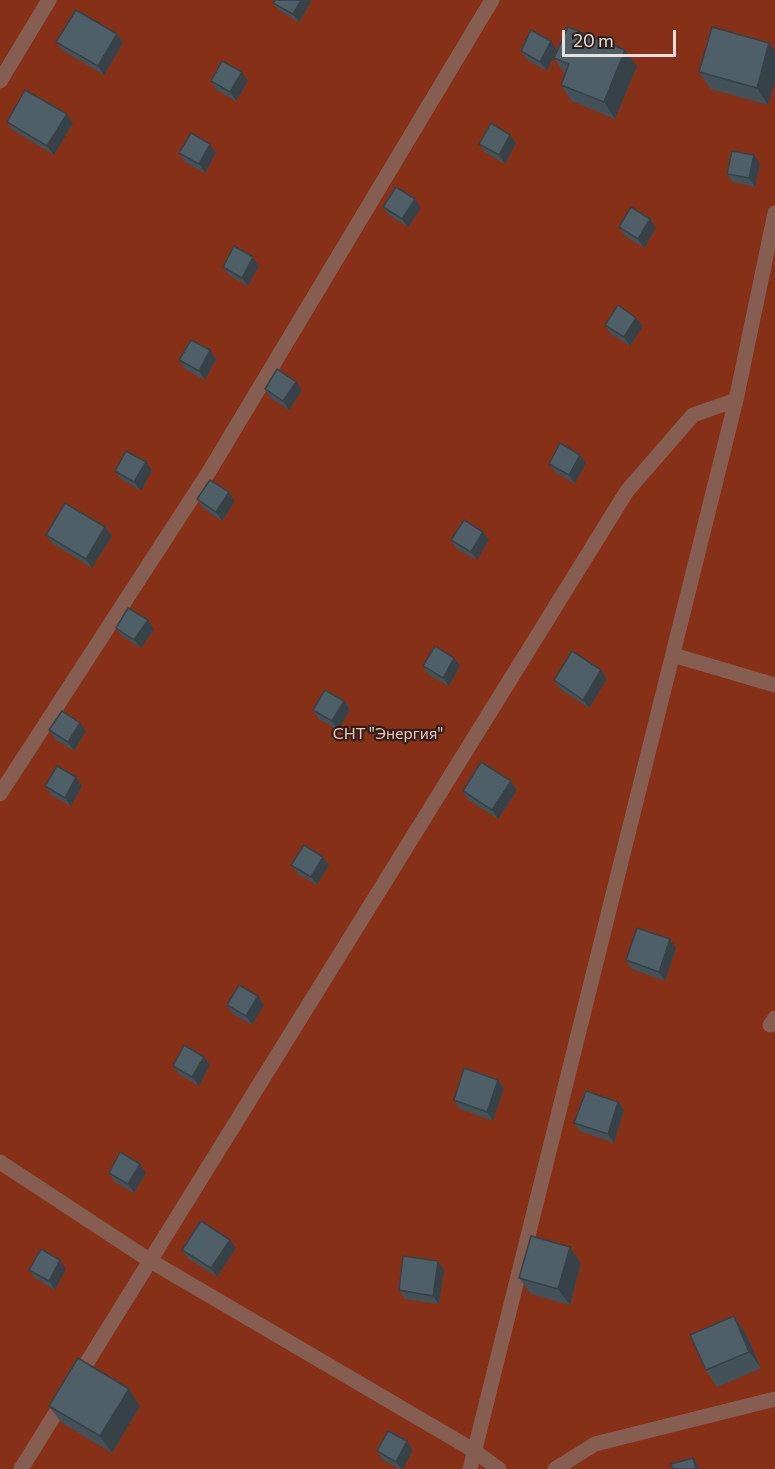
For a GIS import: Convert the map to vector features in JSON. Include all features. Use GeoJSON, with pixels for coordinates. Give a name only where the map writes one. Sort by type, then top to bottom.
{"type":"FeatureCollection","features":[{"type":"Feature","properties":{"kind":"lane"},"geometry":{"type":"LineString","coordinates":[[0,81],[49,0]]}},
{"type":"Feature","properties":{"kind":"lane"},"geometry":{"type":"LineString","coordinates":[[0,794],[210,470],[492,0]]}},
{"type":"Feature","properties":{"kind":"lane"},"geometry":{"type":"LineString","coordinates":[[470,1469],[736,400],[775,213]]}},
{"type":"Feature","properties":{"kind":"lane"},"geometry":{"type":"LineString","coordinates":[[21,1469],[627,491],[693,415],[736,400]]}},
{"type":"Feature","properties":{"kind":"lane"},"geometry":{"type":"LineString","coordinates":[[673,655],[775,685]]}},
{"type":"Feature","properties":{"kind":"lane"},"geometry":{"type":"LineString","coordinates":[[0,1161],[149,1260],[473,1450],[499,1469]]}},
{"type":"Feature","properties":{"kind":"lane"},"geometry":{"type":"LineString","coordinates":[[555,1469],[596,1444],[775,1399]]}},
{"type":"Feature","properties":{"kind":"green space","name":"СНТ \"Энергия\""},"geometry":{"type":"Polygon","coordinates":[[[0,0],[775,0],[775,1469],[0,1469],[0,0]]]}},
{"type":"Feature","properties":{"kind":"building"},"geometry":{"type":"Polygon","coordinates":[[[275,0],[301,0],[293,14],[273,3],[275,0]]]}},
{"type":"Feature","properties":{"kind":"building"},"geometry":{"type":"Polygon","coordinates":[[[76,10],[117,34],[98,66],[56,42],[76,10]]]}},
{"type":"Feature","properties":{"kind":"building"},"geometry":{"type":"Polygon","coordinates":[[[568,27],[625,50],[604,102],[561,85],[569,64],[554,58],[568,27]]]}},
{"type":"Feature","properties":{"kind":"building"},"geometry":{"type":"Polygon","coordinates":[[[712,27],[769,43],[757,88],[699,72],[712,27]]]}},
{"type":"Feature","properties":{"kind":"building"},"geometry":{"type":"Polygon","coordinates":[[[531,30],[551,41],[540,62],[521,51],[531,30]]]}},
{"type":"Feature","properties":{"kind":"building"},"geometry":{"type":"Polygon","coordinates":[[[222,61],[242,72],[230,92],[211,81],[222,61]]]}},
{"type":"Feature","properties":{"kind":"building"},"geometry":{"type":"Polygon","coordinates":[[[25,90],[67,114],[47,146],[7,122],[25,90]]]}},
{"type":"Feature","properties":{"kind":"building"},"geometry":{"type":"Polygon","coordinates":[[[491,123],[510,135],[499,155],[479,144],[491,123]]]}},
{"type":"Feature","properties":{"kind":"building"},"geometry":{"type":"Polygon","coordinates":[[[191,133],[210,144],[199,164],[179,153],[191,133]]]}},
{"type":"Feature","properties":{"kind":"building"},"geometry":{"type":"Polygon","coordinates":[[[732,151],[754,155],[749,178],[727,174],[732,151]]]}},
{"type":"Feature","properties":{"kind":"building"},"geometry":{"type":"Polygon","coordinates":[[[396,187],[415,199],[402,219],[383,207],[396,187]]]}},
{"type":"Feature","properties":{"kind":"building"},"geometry":{"type":"Polygon","coordinates":[[[631,207],[650,219],[638,239],[619,227],[631,207]]]}},
{"type":"Feature","properties":{"kind":"building"},"geometry":{"type":"Polygon","coordinates":[[[234,246],[253,257],[242,278],[223,267],[234,246]]]}},
{"type":"Feature","properties":{"kind":"building"},"geometry":{"type":"Polygon","coordinates":[[[618,305],[636,318],[624,337],[605,325],[618,305]]]}},
{"type":"Feature","properties":{"kind":"building"},"geometry":{"type":"Polygon","coordinates":[[[191,340],[210,350],[199,371],[179,360],[191,340]]]}},
{"type":"Feature","properties":{"kind":"building"},"geometry":{"type":"Polygon","coordinates":[[[277,369],[296,382],[283,401],[265,389],[277,369]]]}},
{"type":"Feature","properties":{"kind":"building"},"geometry":{"type":"Polygon","coordinates":[[[560,443],[580,455],[569,475],[549,464],[560,443]]]}},
{"type":"Feature","properties":{"kind":"building"},"geometry":{"type":"Polygon","coordinates":[[[126,451],[146,462],[134,482],[115,471],[126,451]]]}},
{"type":"Feature","properties":{"kind":"building"},"geometry":{"type":"Polygon","coordinates":[[[210,480],[229,492],[216,512],[197,499],[210,480]]]}},
{"type":"Feature","properties":{"kind":"building"},"geometry":{"type":"Polygon","coordinates":[[[65,503],[105,527],[86,559],[46,535],[65,503]]]}},
{"type":"Feature","properties":{"kind":"building"},"geometry":{"type":"Polygon","coordinates":[[[464,520],[483,532],[471,552],[451,540],[464,520]]]}},
{"type":"Feature","properties":{"kind":"building"},"geometry":{"type":"Polygon","coordinates":[[[128,608],[148,620],[134,640],[116,628],[128,608]]]}},
{"type":"Feature","properties":{"kind":"building"},"geometry":{"type":"Polygon","coordinates":[[[435,646],[454,658],[443,678],[423,666],[435,646]]]}},
{"type":"Feature","properties":{"kind":"building"},"geometry":{"type":"Polygon","coordinates":[[[572,651],[601,670],[583,700],[554,680],[572,651]]]}},
{"type":"Feature","properties":{"kind":"building"},"geometry":{"type":"Polygon","coordinates":[[[325,690],[344,701],[332,721],[313,710],[325,690]]]}},
{"type":"Feature","properties":{"kind":"building"},"geometry":{"type":"Polygon","coordinates":[[[62,711],[80,723],[68,742],[49,730],[62,711]]]}},
{"type":"Feature","properties":{"kind":"building"},"geometry":{"type":"Polygon","coordinates":[[[481,762],[511,781],[492,810],[463,791],[481,762]]]}},
{"type":"Feature","properties":{"kind":"building"},"geometry":{"type":"Polygon","coordinates":[[[57,766],[76,777],[65,798],[45,786],[57,766]]]}},
{"type":"Feature","properties":{"kind":"building"},"geometry":{"type":"Polygon","coordinates":[[[304,845],[323,857],[311,877],[291,865],[304,845]]]}},
{"type":"Feature","properties":{"kind":"building"},"geometry":{"type":"Polygon","coordinates":[[[637,928],[670,939],[659,972],[626,960],[637,928]]]}},
{"type":"Feature","properties":{"kind":"building"},"geometry":{"type":"Polygon","coordinates":[[[239,985],[258,996],[246,1016],[227,1005],[239,985]]]}},
{"type":"Feature","properties":{"kind":"building"},"geometry":{"type":"Polygon","coordinates":[[[184,1045],[204,1057],[192,1077],[173,1066],[184,1045]]]}},
{"type":"Feature","properties":{"kind":"building"},"geometry":{"type":"Polygon","coordinates":[[[464,1068],[498,1080],[487,1112],[454,1100],[464,1068]]]}},
{"type":"Feature","properties":{"kind":"building"},"geometry":{"type":"Polygon","coordinates":[[[586,1091],[618,1102],[608,1134],[574,1123],[586,1091]]]}},
{"type":"Feature","properties":{"kind":"building"},"geometry":{"type":"Polygon","coordinates":[[[120,1152],[140,1164],[128,1184],[109,1173],[120,1152]]]}},
{"type":"Feature","properties":{"kind":"building"},"geometry":{"type":"Polygon","coordinates":[[[201,1221],[230,1240],[211,1268],[182,1250],[201,1221]]]}},
{"type":"Feature","properties":{"kind":"building"},"geometry":{"type":"Polygon","coordinates":[[[531,1236],[570,1247],[558,1289],[519,1278],[531,1236]]]}},
{"type":"Feature","properties":{"kind":"building"},"geometry":{"type":"Polygon","coordinates":[[[41,1249],[60,1260],[49,1281],[29,1270],[41,1249]]]}},
{"type":"Feature","properties":{"kind":"building"},"geometry":{"type":"Polygon","coordinates":[[[403,1256],[438,1261],[433,1296],[399,1290],[403,1256]]]}},
{"type":"Feature","properties":{"kind":"building"},"geometry":{"type":"Polygon","coordinates":[[[734,1316],[749,1352],[706,1370],[690,1335],[734,1316]]]}},
{"type":"Feature","properties":{"kind":"building"},"geometry":{"type":"Polygon","coordinates":[[[78,1358],[129,1389],[100,1436],[49,1406],[78,1358]]]}},
{"type":"Feature","properties":{"kind":"building"},"geometry":{"type":"Polygon","coordinates":[[[388,1431],[407,1441],[396,1462],[377,1451],[388,1431]]]}},
{"type":"Feature","properties":{"kind":"building"},"geometry":{"type":"Polygon","coordinates":[[[693,1458],[696,1469],[673,1469],[671,1464],[693,1458]]]}}]}
